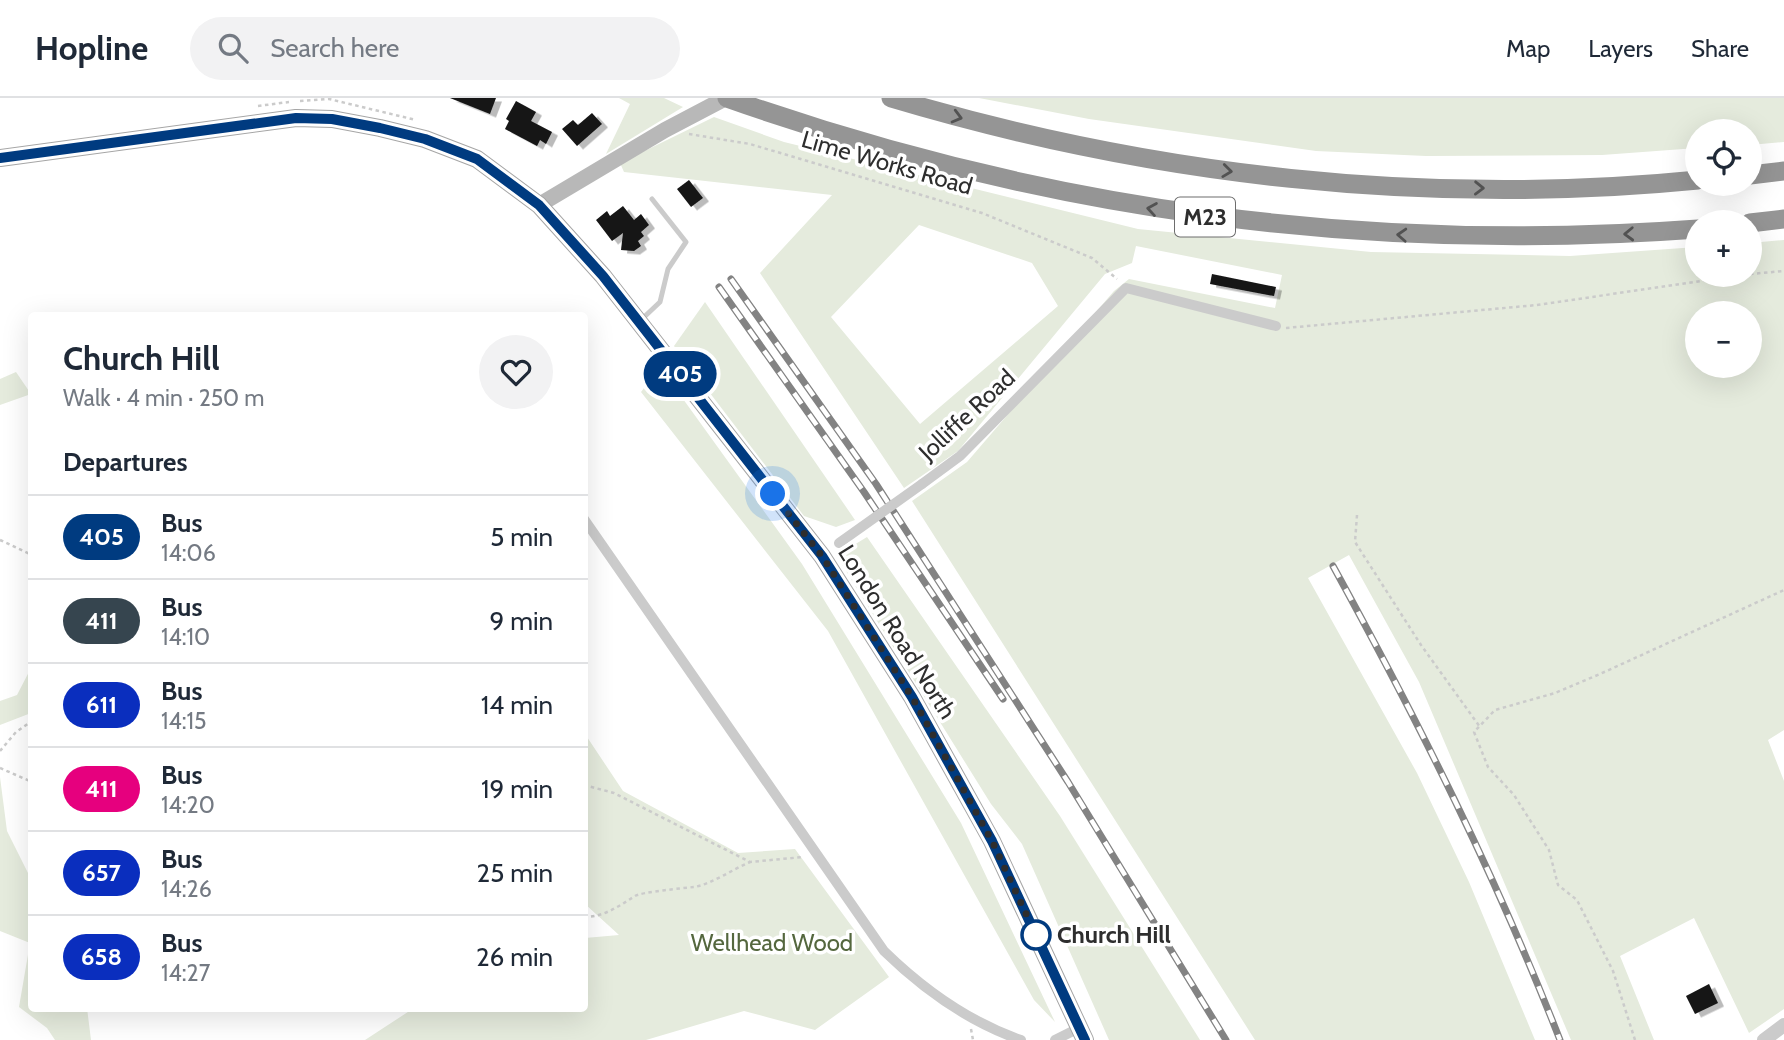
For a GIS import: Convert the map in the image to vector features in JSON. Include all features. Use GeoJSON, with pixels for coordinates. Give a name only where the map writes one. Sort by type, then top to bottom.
{"type":"FeatureCollection","features":[{"type":"Feature","properties":{"kind":"highway","name":"M23"},"geometry":{"type":"LineString","coordinates":[[727,98],[832,133],[961,169],[1068,194],[1195,215],[1297,228],[1436,236],[1581,236],[1685,230]]}},
{"type":"Feature","properties":{"kind":"highway","name":"M23"},"geometry":{"type":"LineString","coordinates":[[891,98],[1080,147],[1192,167],[1303,180],[1523,189],[1685,181]]}},
{"type":"Feature","properties":{"kind":"highway"},"geometry":{"type":"LineString","coordinates":[[1762,173],[1784,170]]}},
{"type":"Feature","properties":{"kind":"highway"},"geometry":{"type":"LineString","coordinates":[[1762,222],[1784,219]]}},
{"type":"Feature","properties":{"kind":"main road"},"geometry":{"type":"LineString","coordinates":[[539,205],[671,127],[727,98]]}},
{"type":"Feature","properties":{"kind":"main road","name":"London Road North"},"geometry":{"type":"LineString","coordinates":[[0,158],[296,118],[332,119],[425,139],[477,159],[539,205],[639,321],[822,556],[912,697],[992,841],[1082,1034]]}},
{"type":"Feature","properties":{"kind":"street"},"geometry":{"type":"LineString","coordinates":[[1126,288],[1276,327]]}},
{"type":"Feature","properties":{"kind":"street","name":"Jolliffe Road"},"geometry":{"type":"LineString","coordinates":[[822,556],[960,456],[1126,288]]}},
{"type":"Feature","properties":{"kind":"street"},"geometry":{"type":"LineString","coordinates":[[588,525],[738,737],[884,951],[916,982],[997,1031],[1021,1040]]}},
{"type":"Feature","properties":{"kind":"street"},"geometry":{"type":"LineString","coordinates":[[1764,1040],[1784,1026]]}},
{"type":"Feature","properties":{"kind":"street"},"geometry":{"type":"LineString","coordinates":[[1055,1040],[1082,1034]]}},
{"type":"Feature","properties":{"kind":"lane"},"geometry":{"type":"LineString","coordinates":[[639,321],[660,302],[668,269],[686,242],[652,199]]}},
{"type":"Feature","properties":{"kind":"path","name":"Lime Works Road"},"geometry":{"type":"LineString","coordinates":[[671,127],[750,144],[982,213],[1092,258],[1126,288]]}},
{"type":"Feature","properties":{"kind":"path"},"geometry":{"type":"LineString","coordinates":[[1762,273],[1784,271]]}},
{"type":"Feature","properties":{"kind":"path"},"geometry":{"type":"LineString","coordinates":[[1293,330],[1537,305],[1685,283]]}},
{"type":"Feature","properties":{"kind":"path"},"geometry":{"type":"LineString","coordinates":[[1357,514],[1354,542],[1421,645],[1480,727]]}},
{"type":"Feature","properties":{"kind":"path"},"geometry":{"type":"LineString","coordinates":[[0,540],[28,553]]}},
{"type":"Feature","properties":{"kind":"path"},"geometry":{"type":"LineString","coordinates":[[1635,1040],[1613,971],[1577,900],[1558,885],[1549,850],[1514,796],[1488,767],[1474,732],[1495,710],[1589,679],[1784,590]]}},
{"type":"Feature","properties":{"kind":"path"},"geometry":{"type":"LineString","coordinates":[[0,751],[16,732],[28,724]]}},
{"type":"Feature","properties":{"kind":"path"},"geometry":{"type":"LineString","coordinates":[[0,768],[28,780]]}},
{"type":"Feature","properties":{"kind":"path"},"geometry":{"type":"LineString","coordinates":[[588,786],[614,793],[750,862]]}},
{"type":"Feature","properties":{"kind":"path"},"geometry":{"type":"LineString","coordinates":[[588,917],[596,917],[635,896],[674,891],[683,886],[694,887],[750,862],[817,856]]}},
{"type":"Feature","properties":{"kind":"green space"},"geometry":{"type":"Polygon","coordinates":[[[619,98],[664,98],[683,107],[606,154],[630,104],[619,98]]]}},
{"type":"Feature","properties":{"kind":"green space"},"geometry":{"type":"Polygon","coordinates":[[[979,98],[1784,98],[1784,142],[1762,144],[1762,119],[1685,119],[1685,149],[1602,155],[1426,156],[1316,151],[1089,119],[979,98]]]}},
{"type":"Feature","properties":{"kind":"green space"},"geometry":{"type":"Polygon","coordinates":[[[714,117],[784,142],[1138,229],[1371,252],[1570,256],[1685,248],[1685,287],[1762,287],[1762,242],[1784,240],[1784,730],[1768,740],[1784,781],[1784,1009],[1749,1033],[1694,918],[1620,956],[1654,1040],[1571,1040],[1419,682],[1349,555],[1308,578],[1417,773],[1469,882],[1535,1040],[1255,1040],[912,501],[967,462],[1114,291],[1129,279],[1275,308],[1282,275],[1136,246],[1132,263],[1105,274],[958,451],[904,488],[760,273],[832,195],[624,172],[620,163],[714,117]],[[919,225],[831,317],[920,424],[1058,306],[1032,263],[919,225]]]}},
{"type":"Feature","properties":{"kind":"green space"},"geometry":{"type":"Polygon","coordinates":[[[705,302],[855,520],[836,527],[804,516],[674,346],[705,302]]]}},
{"type":"Feature","properties":{"kind":"green space"},"geometry":{"type":"Polygon","coordinates":[[[660,367],[802,564],[961,823],[1055,1022],[1034,1000],[828,631],[641,392],[660,367]]]}},
{"type":"Feature","properties":{"kind":"green space"},"geometry":{"type":"Polygon","coordinates":[[[16,372],[28,390],[28,395],[0,405],[0,379],[16,372]]]}},
{"type":"Feature","properties":{"kind":"green space"},"geometry":{"type":"Polygon","coordinates":[[[867,537],[1060,816],[1200,1040],[1109,1040],[1022,844],[991,804],[841,563],[849,548],[867,537]]]}},
{"type":"Feature","properties":{"kind":"green space"},"geometry":{"type":"Polygon","coordinates":[[[28,674],[28,714],[0,725],[0,701],[17,695],[28,674]]]}},
{"type":"Feature","properties":{"kind":"green space","name":"Wellhead Wood"},"geometry":{"type":"Polygon","coordinates":[[[588,738],[623,791],[738,853],[795,849],[889,977],[815,1030],[744,1011],[646,1040],[365,1040],[408,1012],[588,1012],[588,938],[619,935],[588,907],[588,738]]]}},
{"type":"Feature","properties":{"kind":"green space"},"geometry":{"type":"Polygon","coordinates":[[[0,777],[7,831],[28,873],[28,942],[0,931],[0,777]]]}},
{"type":"Feature","properties":{"kind":"green space"},"geometry":{"type":"Polygon","coordinates":[[[28,955],[28,1012],[88,1012],[91,1040],[55,1040],[47,1028],[19,1007],[28,955]]]}},
{"type":"Feature","properties":{"kind":"building"},"geometry":{"type":"Polygon","coordinates":[[[450,98],[496,98],[490,114],[450,98]]]}},
{"type":"Feature","properties":{"kind":"building"},"geometry":{"type":"Polygon","coordinates":[[[516,101],[536,112],[531,121],[552,132],[546,144],[540,140],[537,146],[505,129],[509,121],[506,119],[516,101]]]}},
{"type":"Feature","properties":{"kind":"building"},"geometry":{"type":"Polygon","coordinates":[[[592,113],[602,124],[577,146],[562,129],[573,120],[578,125],[592,113]]]}},
{"type":"Feature","properties":{"kind":"building"},"geometry":{"type":"Polygon","coordinates":[[[689,180],[703,198],[691,207],[677,189],[689,180]]]}},
{"type":"Feature","properties":{"kind":"building"},"geometry":{"type":"Polygon","coordinates":[[[623,206],[634,220],[641,214],[649,225],[641,232],[644,236],[638,241],[641,246],[634,251],[621,250],[623,233],[612,241],[596,220],[607,211],[610,216],[623,206]]]}},
{"type":"Feature","properties":{"kind":"building"},"geometry":{"type":"Polygon","coordinates":[[[1212,274],[1276,287],[1274,296],[1210,284],[1212,274]]]}},
{"type":"Feature","properties":{"kind":"building"},"geometry":{"type":"Polygon","coordinates":[[[1709,984],[1718,1003],[1695,1014],[1686,996],[1709,984]]]}},
{"type":"Feature","properties":{"kind":"railway"},"geometry":{"type":"LineString","coordinates":[[731,279],[876,484],[1068,782],[1226,1040]]}},
{"type":"Feature","properties":{"kind":"railway"},"geometry":{"type":"LineString","coordinates":[[719,287],[864,492],[1003,699]]}},
{"type":"Feature","properties":{"kind":"railway"},"geometry":{"type":"LineString","coordinates":[[1333,566],[1454,800],[1509,919],[1560,1040]]}},
{"type":"Feature","properties":{"kind":"bus line","name":"405"},"geometry":{"type":"LineString","coordinates":[[0,158],[296,118],[332,119],[425,139],[477,159],[539,205],[603,276],[822,556],[912,697],[992,841],[1085,1040]]}},
{"type":"Feature","properties":{"kind":"place","name":"Church Hill"},"geometry":{"type":"Point","coordinates":[1036,935]}},
{"type":"Feature","properties":{"kind":"route"},"geometry":{"type":"LineString","coordinates":[[773,494],[822,556],[912,697],[992,841],[1036,935]]}}]}
